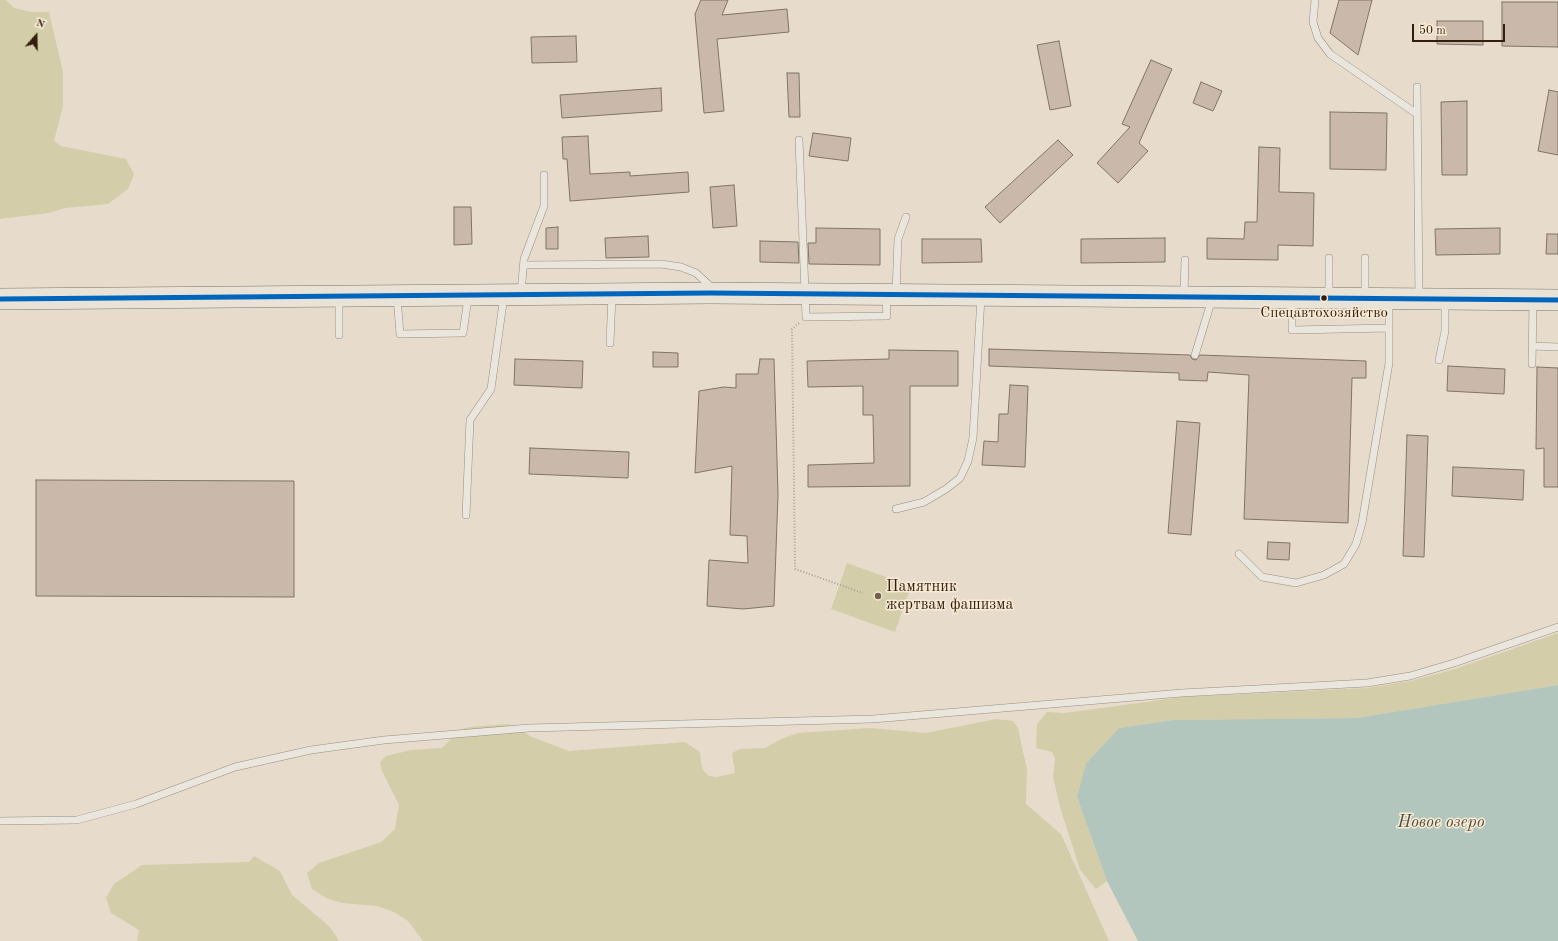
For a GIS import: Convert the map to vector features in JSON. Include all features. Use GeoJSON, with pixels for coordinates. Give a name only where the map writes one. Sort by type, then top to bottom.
{"type":"FeatureCollection","features":[{"type":"Feature","properties":{"kind":"main road"},"geometry":{"type":"LineString","coordinates":[[0,299],[397,294],[805,293],[1184,297],[1365,297],[1558,300]]}},
{"type":"Feature","properties":{"kind":"lane"},"geometry":{"type":"LineString","coordinates":[[1315,0],[1313,22],[1318,38],[1330,54],[1417,114]]}},
{"type":"Feature","properties":{"kind":"lane"},"geometry":{"type":"LineString","coordinates":[[1417,87],[1419,298]]}},
{"type":"Feature","properties":{"kind":"lane"},"geometry":{"type":"LineString","coordinates":[[799,140],[806,317],[887,316],[898,239],[906,217]]}},
{"type":"Feature","properties":{"kind":"lane"},"geometry":{"type":"LineString","coordinates":[[466,515],[470,420],[491,389],[513,294],[524,265],[524,259],[544,206],[544,175]]}},
{"type":"Feature","properties":{"kind":"lane"},"geometry":{"type":"LineString","coordinates":[[1329,258],[1329,297]]}},
{"type":"Feature","properties":{"kind":"lane"},"geometry":{"type":"LineString","coordinates":[[1365,258],[1365,297]]}},
{"type":"Feature","properties":{"kind":"lane"},"geometry":{"type":"LineString","coordinates":[[1184,297],[1185,260]]}},
{"type":"Feature","properties":{"kind":"lane"},"geometry":{"type":"LineString","coordinates":[[524,265],[661,264],[680,267],[696,273],[708,284],[710,293]]}},
{"type":"Feature","properties":{"kind":"lane"},"geometry":{"type":"LineString","coordinates":[[610,343],[612,293]]}},
{"type":"Feature","properties":{"kind":"lane"},"geometry":{"type":"LineString","coordinates":[[397,294],[400,334],[462,333],[468,294]]}},
{"type":"Feature","properties":{"kind":"lane"},"geometry":{"type":"LineString","coordinates":[[896,509],[924,502],[946,489],[960,478],[968,461],[973,438],[981,294]]}},
{"type":"Feature","properties":{"kind":"lane"},"geometry":{"type":"LineString","coordinates":[[339,295],[339,335]]}},
{"type":"Feature","properties":{"kind":"lane"},"geometry":{"type":"LineString","coordinates":[[1195,355],[1213,297]]}},
{"type":"Feature","properties":{"kind":"lane"},"geometry":{"type":"LineString","coordinates":[[1292,297],[1292,330],[1389,328]]}},
{"type":"Feature","properties":{"kind":"lane"},"geometry":{"type":"LineString","coordinates":[[1239,554],[1262,577],[1296,583],[1324,575],[1344,564],[1356,544],[1362,523],[1389,363],[1389,298]]}},
{"type":"Feature","properties":{"kind":"lane"},"geometry":{"type":"LineString","coordinates":[[1439,360],[1445,331],[1446,299]]}},
{"type":"Feature","properties":{"kind":"lane"},"geometry":{"type":"LineString","coordinates":[[1532,364],[1533,300]]}},
{"type":"Feature","properties":{"kind":"lane"},"geometry":{"type":"LineString","coordinates":[[1532,346],[1558,347]]}},
{"type":"Feature","properties":{"kind":"lane"},"geometry":{"type":"LineString","coordinates":[[0,821],[21,822],[77,820],[136,804],[235,767],[311,750],[384,740],[529,728],[873,719],[1182,692],[1367,684],[1410,676],[1558,627]]}},
{"type":"Feature","properties":{"kind":"path"},"geometry":{"type":"LineString","coordinates":[[806,317],[792,329],[795,569],[863,593]]}},
{"type":"Feature","properties":{"kind":"shaded area"},"geometry":{"type":"Polygon","coordinates":[[[0,0],[6,0],[14,8],[31,12],[49,12],[63,72],[63,106],[54,141],[61,146],[126,159],[134,174],[128,189],[108,204],[65,208],[49,213],[0,219],[0,0]]]}},
{"type":"Feature","properties":{"kind":"shaded area"},"geometry":{"type":"Polygon","coordinates":[[[847,563],[911,586],[895,632],[831,609],[847,563]]]}},
{"type":"Feature","properties":{"kind":"shaded area"},"geometry":{"type":"Polygon","coordinates":[[[1558,633],[1558,685],[1357,718],[1173,720],[1119,728],[1077,797],[1107,881],[1096,889],[1080,870],[1060,807],[1053,777],[1055,759],[1052,752],[1036,748],[1037,724],[1047,712],[1065,713],[1182,697],[1367,688],[1411,681],[1455,669],[1558,633]]]}},
{"type":"Feature","properties":{"kind":"shaded area"},"geometry":{"type":"Polygon","coordinates":[[[996,719],[1013,721],[1018,728],[1027,770],[1026,804],[1061,834],[1109,941],[423,941],[408,921],[394,912],[377,906],[342,903],[326,898],[312,889],[307,873],[319,863],[381,842],[395,829],[399,805],[382,771],[380,762],[386,756],[411,750],[442,748],[460,730],[469,727],[508,724],[532,737],[569,751],[685,742],[700,752],[702,769],[709,776],[717,777],[735,773],[732,753],[740,749],[765,748],[781,739],[798,733],[870,728],[926,733],[996,719]]]}},
{"type":"Feature","properties":{"kind":"shaded area"},"geometry":{"type":"Polygon","coordinates":[[[254,856],[280,871],[292,895],[330,927],[339,941],[137,941],[139,930],[111,913],[106,898],[114,884],[142,865],[249,862],[254,856]]]}},
{"type":"Feature","properties":{"kind":"water","name":"Новое озеро"},"geometry":{"type":"Polygon","coordinates":[[[1558,685],[1558,941],[1138,941],[1107,881],[1077,797],[1086,764],[1119,728],[1173,720],[1357,718],[1558,685]]]}},
{"type":"Feature","properties":{"kind":"building"},"geometry":{"type":"Polygon","coordinates":[[[701,0],[728,0],[722,15],[787,9],[789,32],[717,39],[724,111],[704,113],[695,14],[701,0]]]}},
{"type":"Feature","properties":{"kind":"building"},"geometry":{"type":"Polygon","coordinates":[[[1339,0],[1372,0],[1358,55],[1330,33],[1339,0]]]}},
{"type":"Feature","properties":{"kind":"building"},"geometry":{"type":"Polygon","coordinates":[[[1502,2],[1558,2],[1558,47],[1502,46],[1502,2]]]}},
{"type":"Feature","properties":{"kind":"building"},"geometry":{"type":"Polygon","coordinates":[[[1437,21],[1483,21],[1483,45],[1437,44],[1437,21]]]}},
{"type":"Feature","properties":{"kind":"building"},"geometry":{"type":"Polygon","coordinates":[[[576,36],[577,62],[532,63],[531,37],[576,36]]]}},
{"type":"Feature","properties":{"kind":"building"},"geometry":{"type":"Polygon","coordinates":[[[1059,41],[1071,106],[1050,110],[1037,45],[1059,41]]]}},
{"type":"Feature","properties":{"kind":"building"},"geometry":{"type":"Polygon","coordinates":[[[1151,60],[1172,69],[1139,143],[1148,151],[1118,183],[1097,163],[1130,127],[1122,124],[1151,60]]]}},
{"type":"Feature","properties":{"kind":"building"},"geometry":{"type":"Polygon","coordinates":[[[787,73],[799,73],[800,117],[789,117],[787,73]]]}},
{"type":"Feature","properties":{"kind":"building"},"geometry":{"type":"Polygon","coordinates":[[[1201,82],[1222,91],[1213,111],[1193,103],[1201,82]]]}},
{"type":"Feature","properties":{"kind":"building"},"geometry":{"type":"Polygon","coordinates":[[[661,88],[662,111],[562,118],[560,95],[661,88]]]}},
{"type":"Feature","properties":{"kind":"building"},"geometry":{"type":"Polygon","coordinates":[[[1549,90],[1558,92],[1558,155],[1538,151],[1549,90]]]}},
{"type":"Feature","properties":{"kind":"building"},"geometry":{"type":"Polygon","coordinates":[[[1467,101],[1467,175],[1442,175],[1441,102],[1467,101]]]}},
{"type":"Feature","properties":{"kind":"building"},"geometry":{"type":"Polygon","coordinates":[[[1330,112],[1387,113],[1386,170],[1330,169],[1330,112]]]}},
{"type":"Feature","properties":{"kind":"building"},"geometry":{"type":"Polygon","coordinates":[[[813,133],[851,138],[848,161],[809,156],[813,133]]]}},
{"type":"Feature","properties":{"kind":"building"},"geometry":{"type":"Polygon","coordinates":[[[588,136],[590,174],[630,172],[630,176],[688,172],[689,192],[570,201],[567,159],[563,159],[562,137],[588,136]]]}},
{"type":"Feature","properties":{"kind":"building"},"geometry":{"type":"Polygon","coordinates":[[[1058,140],[1073,155],[1000,223],[985,207],[1058,140]]]}},
{"type":"Feature","properties":{"kind":"building"},"geometry":{"type":"Polygon","coordinates":[[[1259,147],[1280,148],[1279,192],[1314,193],[1313,246],[1278,245],[1278,260],[1207,259],[1207,238],[1244,239],[1245,222],[1257,222],[1259,147]]]}},
{"type":"Feature","properties":{"kind":"building"},"geometry":{"type":"Polygon","coordinates":[[[734,185],[737,226],[713,228],[710,187],[734,185]]]}},
{"type":"Feature","properties":{"kind":"building"},"geometry":{"type":"Polygon","coordinates":[[[454,207],[471,207],[472,244],[454,245],[454,207]]]}},
{"type":"Feature","properties":{"kind":"building"},"geometry":{"type":"Polygon","coordinates":[[[558,227],[558,249],[546,249],[546,228],[558,227]]]}},
{"type":"Feature","properties":{"kind":"building"},"geometry":{"type":"Polygon","coordinates":[[[816,228],[880,229],[880,265],[809,264],[808,243],[816,243],[816,228]]]}},
{"type":"Feature","properties":{"kind":"building"},"geometry":{"type":"Polygon","coordinates":[[[1500,228],[1500,254],[1436,255],[1435,229],[1500,228]]]}},
{"type":"Feature","properties":{"kind":"building"},"geometry":{"type":"Polygon","coordinates":[[[1547,234],[1558,234],[1558,254],[1546,254],[1547,234]]]}},
{"type":"Feature","properties":{"kind":"building"},"geometry":{"type":"Polygon","coordinates":[[[648,236],[649,257],[606,258],[605,238],[648,236]]]}},
{"type":"Feature","properties":{"kind":"building"},"geometry":{"type":"Polygon","coordinates":[[[1165,238],[1165,262],[1081,263],[1081,239],[1165,238]]]}},
{"type":"Feature","properties":{"kind":"building"},"geometry":{"type":"Polygon","coordinates":[[[922,239],[981,239],[982,262],[922,263],[922,239]]]}},
{"type":"Feature","properties":{"kind":"building"},"geometry":{"type":"Polygon","coordinates":[[[760,241],[798,242],[799,263],[760,262],[760,241]]]}},
{"type":"Feature","properties":{"kind":"building"},"geometry":{"type":"Polygon","coordinates":[[[989,349],[1190,355],[1192,359],[1196,360],[1200,355],[1366,361],[1366,378],[1352,378],[1348,523],[1244,519],[1249,375],[1208,372],[1207,381],[1179,380],[1179,373],[989,366],[989,349]]]}},
{"type":"Feature","properties":{"kind":"building"},"geometry":{"type":"Polygon","coordinates":[[[889,350],[958,351],[958,386],[910,386],[910,486],[808,487],[808,465],[874,463],[873,415],[863,415],[863,386],[808,387],[807,361],[889,359],[889,350]]]}},
{"type":"Feature","properties":{"kind":"building"},"geometry":{"type":"Polygon","coordinates":[[[653,352],[678,353],[678,367],[653,367],[653,352]]]}},
{"type":"Feature","properties":{"kind":"building"},"geometry":{"type":"Polygon","coordinates":[[[515,359],[583,361],[582,388],[514,385],[515,359]]]}},
{"type":"Feature","properties":{"kind":"building"},"geometry":{"type":"Polygon","coordinates":[[[760,359],[774,359],[778,494],[774,606],[743,609],[707,606],[709,560],[748,563],[747,536],[730,535],[732,466],[695,473],[699,391],[724,387],[736,388],[736,374],[758,374],[760,359]]]}},
{"type":"Feature","properties":{"kind":"building"},"geometry":{"type":"Polygon","coordinates":[[[1448,366],[1505,369],[1504,394],[1447,391],[1448,366]]]}},
{"type":"Feature","properties":{"kind":"building"},"geometry":{"type":"Polygon","coordinates":[[[1537,367],[1558,368],[1558,487],[1544,487],[1544,448],[1536,449],[1537,367]]]}},
{"type":"Feature","properties":{"kind":"building"},"geometry":{"type":"Polygon","coordinates":[[[1010,385],[1028,386],[1025,467],[982,465],[984,441],[998,442],[999,414],[1008,414],[1010,385]]]}},
{"type":"Feature","properties":{"kind":"building"},"geometry":{"type":"Polygon","coordinates":[[[1177,421],[1200,423],[1191,535],[1168,533],[1177,421]]]}},
{"type":"Feature","properties":{"kind":"building"},"geometry":{"type":"Polygon","coordinates":[[[1407,435],[1428,436],[1424,557],[1403,556],[1407,435]]]}},
{"type":"Feature","properties":{"kind":"building"},"geometry":{"type":"Polygon","coordinates":[[[530,448],[629,452],[628,478],[529,474],[530,448]]]}},
{"type":"Feature","properties":{"kind":"building"},"geometry":{"type":"Polygon","coordinates":[[[1453,467],[1524,470],[1523,500],[1452,496],[1453,467]]]}},
{"type":"Feature","properties":{"kind":"building"},"geometry":{"type":"Polygon","coordinates":[[[36,480],[294,481],[294,597],[36,596],[36,480]]]}},
{"type":"Feature","properties":{"kind":"building"},"geometry":{"type":"Polygon","coordinates":[[[1268,542],[1290,543],[1289,560],[1267,559],[1268,542]]]}},
{"type":"Feature","properties":{"kind":"transit line"},"geometry":{"type":"LineString","coordinates":[[0,299],[710,293],[1558,300]]}},
{"type":"Feature","properties":{"kind":"place","name":"Спецавтохозяйство"},"geometry":{"type":"Point","coordinates":[1324,298]}},
{"type":"Feature","properties":{"kind":"place","name":"Памятник жертвам фашизма"},"geometry":{"type":"Point","coordinates":[878,596]}}]}
